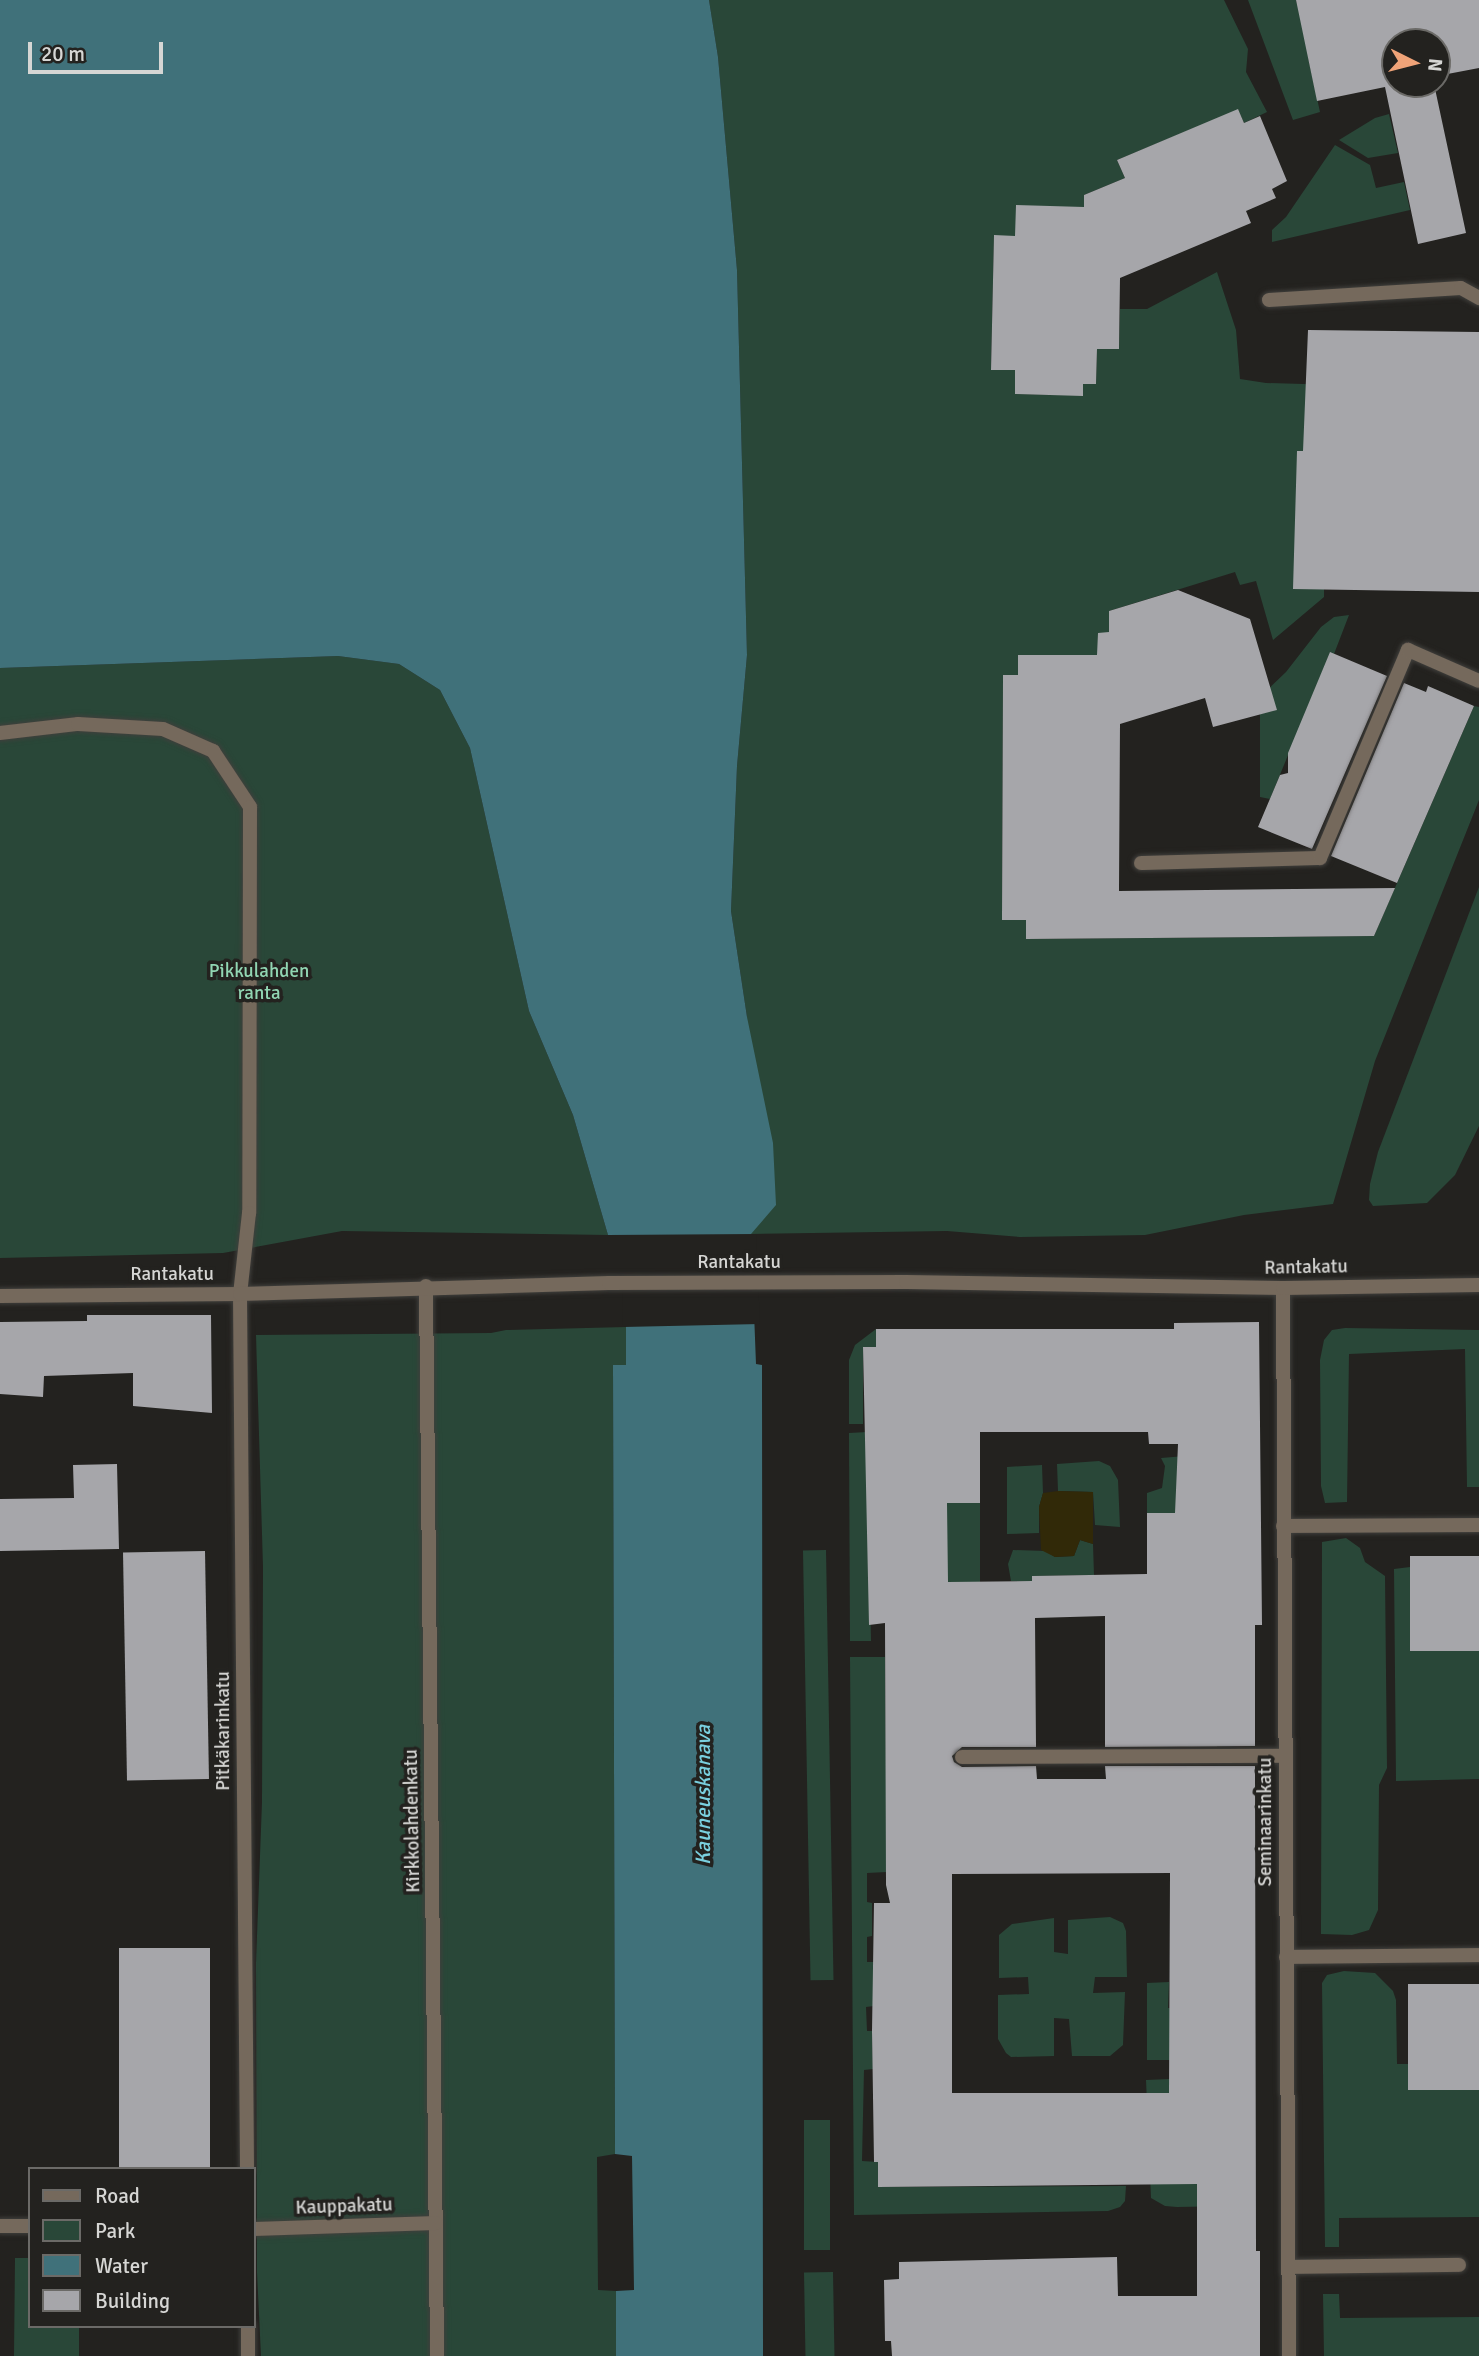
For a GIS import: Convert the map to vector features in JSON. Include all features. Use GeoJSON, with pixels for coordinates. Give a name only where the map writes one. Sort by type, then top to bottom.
{"type":"FeatureCollection","features":[{"type":"Feature","properties":{"kind":"street"},"geometry":{"type":"LineString","coordinates":[[1269,300],[1461,288],[1479,298]]}},
{"type":"Feature","properties":{"kind":"street"},"geometry":{"type":"LineString","coordinates":[[1141,863],[1320,858],[1408,650],[1479,681]]}},
{"type":"Feature","properties":{"kind":"street","name":"Pitkäkarinkatu"},"geometry":{"type":"LineString","coordinates":[[0,733],[78,724],[163,729],[213,751],[250,807],[249,1213],[240,1294],[247,2167]]}},
{"type":"Feature","properties":{"kind":"street","name":"Rantakatu"},"geometry":{"type":"LineString","coordinates":[[0,1296],[240,1294],[426,1286],[609,1283],[788,1282],[1283,1288],[1479,1285]]}},
{"type":"Feature","properties":{"kind":"street","name":"Kirkkolahdenkatu"},"geometry":{"type":"LineString","coordinates":[[426,1286],[437,2356]]}},
{"type":"Feature","properties":{"kind":"street","name":"Seminaarinkatu"},"geometry":{"type":"LineString","coordinates":[[1283,1288],[1289,2356]]}},
{"type":"Feature","properties":{"kind":"street"},"geometry":{"type":"LineString","coordinates":[[1283,1525],[1479,1525]]}},
{"type":"Feature","properties":{"kind":"street"},"geometry":{"type":"LineString","coordinates":[[962,1758],[1284,1756]]}},
{"type":"Feature","properties":{"kind":"street"},"geometry":{"type":"LineString","coordinates":[[1286,1957],[1479,1955]]}},
{"type":"Feature","properties":{"kind":"street","name":"Kauppakatu"},"geometry":{"type":"LineString","coordinates":[[256,2229],[436,2223]]}},
{"type":"Feature","properties":{"kind":"street"},"geometry":{"type":"LineString","coordinates":[[0,2226],[28,2226]]}},
{"type":"Feature","properties":{"kind":"street"},"geometry":{"type":"LineString","coordinates":[[1289,2267],[1459,2265]]}},
{"type":"Feature","properties":{"kind":"street"},"geometry":{"type":"LineString","coordinates":[[247,2328],[248,2356]]}},
{"type":"Feature","properties":{"kind":"green space"},"geometry":{"type":"Polygon","coordinates":[[[709,0],[1224,0],[1248,49],[1246,72],[1267,112],[1244,123],[1238,110],[1117,160],[1125,178],[1084,195],[1084,207],[1015,236],[994,236],[991,369],[1015,370],[1015,394],[1083,395],[1083,384],[1096,384],[1097,349],[1119,349],[1120,309],[1147,309],[1217,272],[1236,330],[1240,379],[1266,383],[1436,388],[1324,589],[1324,597],[1273,640],[1256,581],[1240,585],[1235,572],[1109,611],[1109,632],[1097,655],[1018,655],[1018,675],[1003,675],[1002,920],[1026,920],[1026,939],[1374,936],[1474,706],[1479,707],[1479,800],[1375,1061],[1333,1204],[1244,1215],[1145,1235],[1020,1237],[947,1231],[751,1234],[747,1017],[731,911],[737,766],[747,655],[737,270],[718,57],[709,0]]]}},
{"type":"Feature","properties":{"kind":"green space"},"geometry":{"type":"Polygon","coordinates":[[[1248,0],[1296,0],[1297,4],[1345,49],[1308,57],[1320,112],[1293,120],[1248,0]]]}},
{"type":"Feature","properties":{"kind":"green space"},"geometry":{"type":"Polygon","coordinates":[[[1389,114],[1398,153],[1368,158],[1339,140],[1375,118],[1389,114]]]}},
{"type":"Feature","properties":{"kind":"green space"},"geometry":{"type":"Polygon","coordinates":[[[1335,145],[1370,165],[1376,188],[1404,182],[1410,210],[1272,242],[1272,230],[1286,217],[1335,145]]]}},
{"type":"Feature","properties":{"kind":"green space"},"geometry":{"type":"Polygon","coordinates":[[[1349,615],[1334,654],[1330,653],[1270,799],[1260,797],[1260,714],[1267,712],[1262,695],[1286,672],[1321,627],[1334,617],[1349,615]]]}},
{"type":"Feature","properties":{"kind":"green space","name":"Pikkulahden ranta"},"geometry":{"type":"Polygon","coordinates":[[[338,656],[399,664],[440,690],[470,748],[529,1011],[573,1115],[608,1235],[342,1231],[223,1253],[0,1258],[0,668],[338,656]]]}},
{"type":"Feature","properties":{"kind":"green space"},"geometry":{"type":"Polygon","coordinates":[[[1479,887],[1479,1126],[1455,1175],[1427,1203],[1373,1206],[1369,1200],[1370,1184],[1378,1152],[1479,887]]]}},
{"type":"Feature","properties":{"kind":"green space"},"geometry":{"type":"Polygon","coordinates":[[[626,1327],[626,1365],[613,1366],[615,2154],[597,2157],[598,2290],[616,2291],[616,2356],[261,2356],[257,2272],[256,1963],[262,1802],[263,1567],[256,1335],[491,1333],[506,1330],[626,1327]]]}},
{"type":"Feature","properties":{"kind":"green space"},"geometry":{"type":"Polygon","coordinates":[[[876,1329],[876,1347],[863,1347],[863,1424],[849,1424],[849,1360],[855,1345],[876,1329]]]}},
{"type":"Feature","properties":{"kind":"green space"},"geometry":{"type":"Polygon","coordinates":[[[1332,1330],[1479,1330],[1479,1487],[1467,1487],[1465,1349],[1349,1354],[1347,1502],[1325,1503],[1321,1486],[1320,1360],[1324,1340],[1332,1330]]]}},
{"type":"Feature","properties":{"kind":"green space"},"geometry":{"type":"Polygon","coordinates":[[[867,1432],[871,1641],[850,1641],[849,1433],[867,1432]]]}},
{"type":"Feature","properties":{"kind":"green space"},"geometry":{"type":"Polygon","coordinates":[[[1185,1456],[1181,1513],[1147,1513],[1147,1493],[1162,1488],[1165,1466],[1161,1458],[1185,1456]]]}},
{"type":"Feature","properties":{"kind":"green space"},"geometry":{"type":"Polygon","coordinates":[[[1099,1461],[1110,1466],[1118,1480],[1120,1527],[1095,1525],[1093,1492],[1058,1491],[1057,1464],[1099,1461]]]}},
{"type":"Feature","properties":{"kind":"green space"},"geometry":{"type":"Polygon","coordinates":[[[1042,1465],[1043,1493],[1039,1507],[1039,1533],[1007,1534],[1007,1467],[1042,1465]]]}},
{"type":"Feature","properties":{"kind":"green space"},"geometry":{"type":"Polygon","coordinates":[[[947,1503],[980,1503],[980,1582],[947,1582],[947,1503]]]}},
{"type":"Feature","properties":{"kind":"green space"},"geometry":{"type":"Polygon","coordinates":[[[1346,1538],[1360,1548],[1365,1562],[1385,1576],[1387,1768],[1379,1785],[1378,1910],[1369,1930],[1352,1935],[1321,1934],[1322,1542],[1346,1538]]]}},
{"type":"Feature","properties":{"kind":"green space"},"geometry":{"type":"Polygon","coordinates":[[[1080,1540],[1093,1544],[1094,1575],[1032,1576],[1032,1582],[1011,1581],[1008,1564],[1013,1550],[1046,1551],[1055,1557],[1074,1556],[1080,1540]]]}},
{"type":"Feature","properties":{"kind":"green space"},"geometry":{"type":"Polygon","coordinates":[[[803,1550],[826,1550],[834,1980],[811,1980],[803,1550]]]}},
{"type":"Feature","properties":{"kind":"green space"},"geometry":{"type":"Polygon","coordinates":[[[1410,1567],[1410,1651],[1479,1651],[1479,1779],[1396,1781],[1394,1569],[1410,1567]]]}},
{"type":"Feature","properties":{"kind":"green space"},"geometry":{"type":"Polygon","coordinates":[[[850,1657],[885,1657],[887,1872],[867,1873],[867,1902],[872,1903],[872,1936],[867,1937],[867,1962],[874,1962],[874,2006],[866,2007],[867,2031],[872,2031],[873,2069],[864,2070],[862,2161],[878,2162],[878,2187],[1126,2186],[1125,2201],[1120,2207],[1108,2211],[854,2215],[850,1657]]]}},
{"type":"Feature","properties":{"kind":"green space"},"geometry":{"type":"Polygon","coordinates":[[[1110,1917],[1123,1923],[1126,1931],[1127,1977],[1095,1977],[1093,1993],[1125,1992],[1123,2045],[1110,2056],[1072,2056],[1069,2019],[1054,2018],[1054,2056],[1011,2057],[998,2039],[998,1995],[1029,1994],[1028,1977],[999,1978],[999,1935],[1012,1924],[1054,1918],[1054,1952],[1068,1954],[1068,1920],[1110,1917]]]}},
{"type":"Feature","properties":{"kind":"green space"},"geometry":{"type":"Polygon","coordinates":[[[1344,1971],[1375,1973],[1393,1991],[1396,2000],[1397,2064],[1408,2064],[1409,2090],[1479,2090],[1479,2217],[1339,2218],[1339,2247],[1325,2247],[1322,1983],[1327,1975],[1344,1971]]]}},
{"type":"Feature","properties":{"kind":"green space"},"geometry":{"type":"Polygon","coordinates":[[[1169,1982],[1168,2008],[1183,2008],[1170,2060],[1147,2060],[1147,1983],[1169,1982]]]}},
{"type":"Feature","properties":{"kind":"green space"},"geometry":{"type":"Polygon","coordinates":[[[1170,2079],[1186,2184],[1252,2184],[1233,2206],[1165,2206],[1151,2198],[1146,2080],[1170,2079]]]}},
{"type":"Feature","properties":{"kind":"green space"},"geometry":{"type":"Polygon","coordinates":[[[804,2120],[830,2120],[830,2250],[804,2250],[804,2120]]]}},
{"type":"Feature","properties":{"kind":"green space"},"geometry":{"type":"Polygon","coordinates":[[[15,2258],[28,2258],[28,2328],[79,2328],[79,2356],[14,2356],[15,2258]]]}},
{"type":"Feature","properties":{"kind":"green space"},"geometry":{"type":"Polygon","coordinates":[[[833,2272],[834,2356],[805,2356],[804,2273],[833,2272]]]}},
{"type":"Feature","properties":{"kind":"green space"},"geometry":{"type":"Polygon","coordinates":[[[1323,2294],[1339,2294],[1340,2318],[1479,2317],[1479,2356],[1324,2356],[1323,2294]]]}},
{"type":"Feature","properties":{"kind":"sand"},"geometry":{"type":"Polygon","coordinates":[[[1093,1492],[1093,1544],[1080,1540],[1074,1556],[1055,1557],[1041,1550],[1039,1507],[1043,1493],[1093,1492]]]}},
{"type":"Feature","properties":{"kind":"water","name":"Kauneuskanava"},"geometry":{"type":"Polygon","coordinates":[[[0,0],[709,0],[718,57],[737,270],[747,655],[737,766],[731,911],[747,1017],[773,1143],[776,1205],[751,1234],[756,1364],[762,1365],[763,2356],[616,2356],[616,2291],[634,2290],[632,2156],[615,2154],[613,1365],[626,1365],[626,1272],[608,1270],[608,1235],[573,1115],[529,1011],[470,748],[440,690],[399,664],[338,656],[0,668],[0,0]]]}},
{"type":"Feature","properties":{"kind":"pier"},"geometry":{"type":"Polygon","coordinates":[[[756,1234],[760,1324],[623,1327],[622,1275],[608,1274],[608,1235],[756,1234]]]}},
{"type":"Feature","properties":{"kind":"building"},"geometry":{"type":"Polygon","coordinates":[[[1296,0],[1479,0],[1479,68],[1451,73],[1451,28],[1381,28],[1381,88],[1317,101],[1296,0]]]}},
{"type":"Feature","properties":{"kind":"building"},"geometry":{"type":"Polygon","coordinates":[[[1387,98],[1437,98],[1466,233],[1418,244],[1387,98]]]}},
{"type":"Feature","properties":{"kind":"building"},"geometry":{"type":"Polygon","coordinates":[[[1238,109],[1244,123],[1260,116],[1287,181],[1272,189],[1276,198],[1246,211],[1251,223],[1120,278],[1119,349],[1097,349],[1096,384],[1083,384],[1083,396],[1015,394],[1015,370],[991,370],[994,235],[1015,236],[1016,205],[1084,207],[1084,195],[1125,178],[1117,160],[1238,109]]]}},
{"type":"Feature","properties":{"kind":"building"},"geometry":{"type":"Polygon","coordinates":[[[1308,330],[1479,332],[1479,592],[1293,589],[1297,451],[1303,451],[1308,330]]]}},
{"type":"Feature","properties":{"kind":"building"},"geometry":{"type":"Polygon","coordinates":[[[1178,590],[1250,619],[1277,710],[1213,727],[1205,698],[1120,724],[1119,891],[1395,888],[1374,936],[1026,939],[1026,920],[1002,920],[1003,675],[1018,675],[1018,655],[1097,655],[1098,633],[1109,632],[1109,611],[1178,590]]]}},
{"type":"Feature","properties":{"kind":"building"},"geometry":{"type":"Polygon","coordinates":[[[1330,652],[1387,676],[1312,849],[1258,827],[1280,775],[1288,773],[1288,753],[1330,652]]]}},
{"type":"Feature","properties":{"kind":"building"},"geometry":{"type":"Polygon","coordinates":[[[1404,683],[1426,692],[1428,686],[1474,706],[1397,883],[1331,856],[1404,683]]]}},
{"type":"Feature","properties":{"kind":"building"},"geometry":{"type":"Polygon","coordinates":[[[87,1315],[211,1315],[212,1413],[133,1406],[133,1373],[44,1376],[43,1397],[0,1394],[0,1322],[87,1321],[87,1315]]]}},
{"type":"Feature","properties":{"kind":"building"},"geometry":{"type":"Polygon","coordinates":[[[1259,1322],[1262,1625],[1255,1625],[1255,1746],[1105,1747],[1105,1616],[1035,1618],[1036,1747],[962,1747],[952,1756],[954,1762],[962,1767],[1036,1766],[1037,1779],[1106,1779],[1105,1766],[1255,1766],[1256,2251],[1260,2251],[1260,2356],[892,2356],[891,2341],[885,2341],[884,2280],[899,2279],[899,2262],[1117,2257],[1118,2296],[1197,2296],[1197,2184],[878,2187],[878,2162],[874,2162],[872,2031],[874,1903],[890,1903],[886,1885],[885,1623],[869,1625],[863,1347],[876,1347],[876,1329],[1174,1329],[1174,1323],[1259,1322]],[[980,1432],[980,1503],[947,1503],[948,1582],[1032,1581],[1032,1576],[1147,1574],[1147,1513],[1175,1513],[1178,1444],[1149,1444],[1148,1432],[980,1432]],[[1170,1873],[952,1874],[952,2093],[1169,2093],[1170,1873]]]}},
{"type":"Feature","properties":{"kind":"building"},"geometry":{"type":"Polygon","coordinates":[[[117,1464],[119,1549],[0,1551],[0,1499],[74,1498],[73,1465],[117,1464]]]}},
{"type":"Feature","properties":{"kind":"building"},"geometry":{"type":"Polygon","coordinates":[[[205,1551],[209,1779],[127,1780],[123,1552],[205,1551]]]}},
{"type":"Feature","properties":{"kind":"building"},"geometry":{"type":"Polygon","coordinates":[[[1410,1556],[1479,1556],[1479,1651],[1410,1651],[1410,1556]]]}},
{"type":"Feature","properties":{"kind":"building"},"geometry":{"type":"Polygon","coordinates":[[[119,1948],[210,1948],[210,2167],[119,2167],[119,1948]]]}},
{"type":"Feature","properties":{"kind":"building"},"geometry":{"type":"Polygon","coordinates":[[[1408,1984],[1479,1984],[1479,2090],[1408,2090],[1408,1984]]]}}]}
